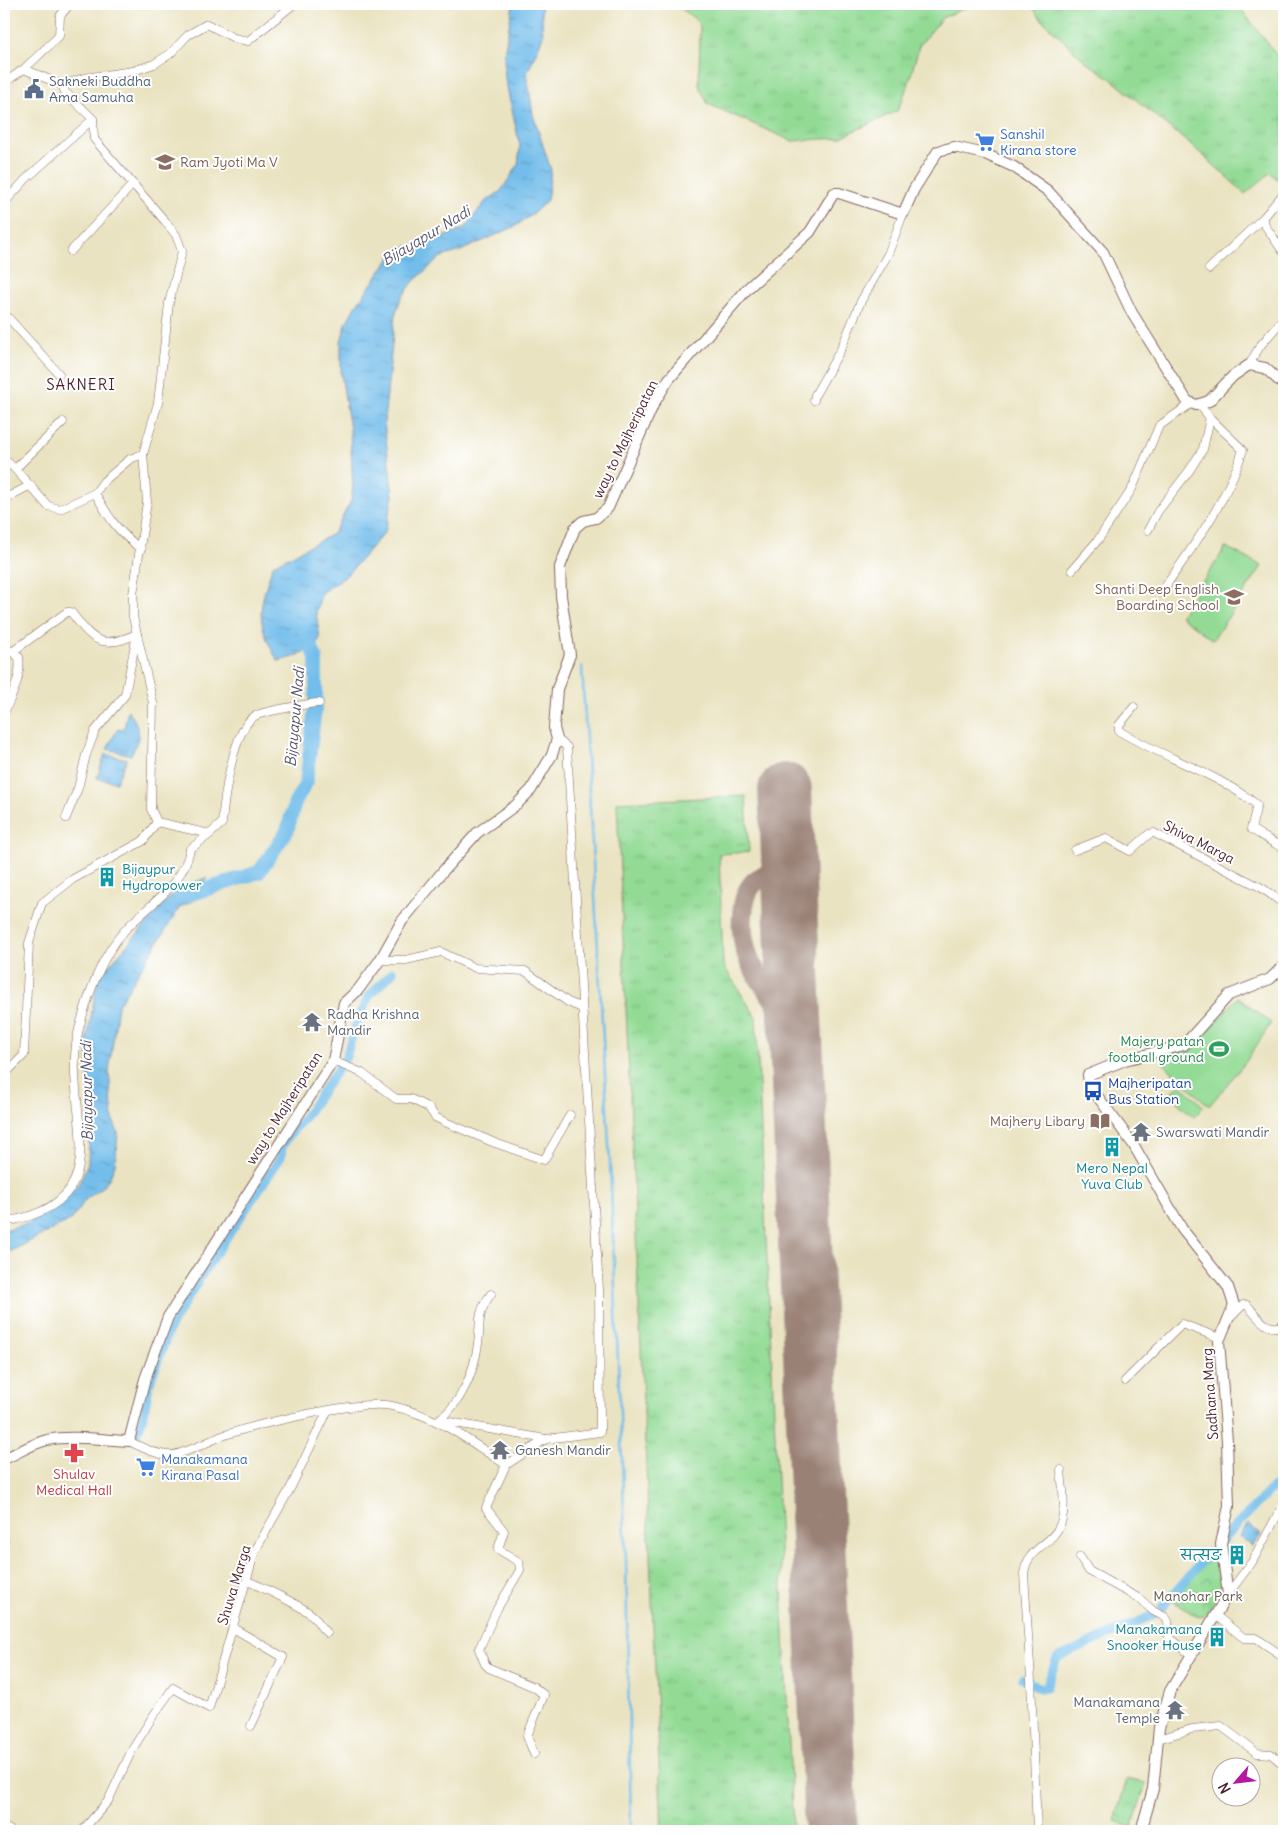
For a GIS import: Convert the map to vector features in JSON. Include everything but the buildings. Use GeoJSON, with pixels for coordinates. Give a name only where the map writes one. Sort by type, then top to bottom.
{"type":"FeatureCollection","features":[{"type":"Feature","properties":{"kind":"main road"},"geometry":{"type":"LineString","coordinates":[[903,214],[914,189],[934,155],[945,148],[966,148],[1014,167],[1048,191],[1103,252],[1149,342],[1183,394],[1195,404],[1209,401],[1232,376],[1249,365],[1265,368],[1284,385]]}},
{"type":"Feature","properties":{"kind":"main road","name":"way to Majheripatan"},"geometry":{"type":"LineString","coordinates":[[129,1441],[145,1379],[168,1317],[332,1061],[344,1002],[358,990],[380,960],[402,921],[444,870],[477,833],[516,805],[530,790],[552,755],[557,738],[554,728],[557,689],[570,655],[561,596],[560,567],[575,528],[583,521],[596,518],[608,508],[654,403],[669,380],[748,288],[810,232],[834,193],[903,214]]}},
{"type":"Feature","properties":{"kind":"main road","name":"Sadhana Marg"},"geometry":{"type":"LineString","coordinates":[[1228,1594],[1221,1544],[1229,1506],[1227,1442],[1218,1342],[1234,1305],[1228,1287],[1182,1229],[1133,1144],[1089,1085],[1088,1075],[1125,1060],[1184,1045],[1229,995],[1270,979],[1284,965]]}},
{"type":"Feature","properties":{"kind":"main road"},"geometry":{"type":"LineString","coordinates":[[4,1459],[27,1446],[47,1440],[68,1437],[129,1441]]}},
{"type":"Feature","properties":{"kind":"main road"},"geometry":{"type":"LineString","coordinates":[[1141,1831],[1153,1789],[1158,1739],[1170,1691],[1190,1654],[1228,1594]]}},
{"type":"Feature","properties":{"kind":"street"},"geometry":{"type":"LineString","coordinates":[[4,83],[24,69],[59,36],[60,16],[70,4]]}},
{"type":"Feature","properties":{"kind":"street"},"geometry":{"type":"LineString","coordinates":[[62,85],[84,78],[133,71],[154,64],[170,54],[188,35],[207,24],[234,38],[248,41],[294,4]]}},
{"type":"Feature","properties":{"kind":"street"},"geometry":{"type":"LineString","coordinates":[[24,69],[62,85],[66,92],[93,119],[94,139],[176,235],[182,251],[169,303],[158,402],[144,454],[147,502],[133,594],[133,617],[153,703],[151,809],[157,822]]}},
{"type":"Feature","properties":{"kind":"street"},"geometry":{"type":"LineString","coordinates":[[4,203],[27,178],[93,119]]}},
{"type":"Feature","properties":{"kind":"street"},"geometry":{"type":"LineString","coordinates":[[71,251],[134,184]]}},
{"type":"Feature","properties":{"kind":"street"},"geometry":{"type":"LineString","coordinates":[[1209,269],[1264,217],[1284,193]]}},
{"type":"Feature","properties":{"kind":"street"},"geometry":{"type":"LineString","coordinates":[[814,400],[815,394],[841,350],[861,301],[888,254],[903,214]]}},
{"type":"Feature","properties":{"kind":"street"},"geometry":{"type":"LineString","coordinates":[[1264,217],[1264,224],[1284,252]]}},
{"type":"Feature","properties":{"kind":"street"},"geometry":{"type":"LineString","coordinates":[[4,313],[59,374]]}},
{"type":"Feature","properties":{"kind":"street"},"geometry":{"type":"LineString","coordinates":[[1249,365],[1260,346],[1284,318]]}},
{"type":"Feature","properties":{"kind":"street"},"geometry":{"type":"LineString","coordinates":[[1072,570],[1098,540],[1132,489],[1159,426],[1195,404],[1243,450],[1234,478],[1218,508],[1161,594]]}},
{"type":"Feature","properties":{"kind":"street"},"geometry":{"type":"LineString","coordinates":[[1148,530],[1158,511],[1189,471],[1203,449],[1210,418]]}},
{"type":"Feature","properties":{"kind":"street"},"geometry":{"type":"LineString","coordinates":[[14,469],[64,422]]}},
{"type":"Feature","properties":{"kind":"street"},"geometry":{"type":"LineString","coordinates":[[4,459],[31,485],[48,506],[60,509],[96,493],[104,481],[130,459],[144,454]]}},
{"type":"Feature","properties":{"kind":"street"},"geometry":{"type":"LineString","coordinates":[[4,499],[31,485]]}},
{"type":"Feature","properties":{"kind":"street"},"geometry":{"type":"LineString","coordinates":[[96,493],[112,523],[124,536],[141,549]]}},
{"type":"Feature","properties":{"kind":"street"},"geometry":{"type":"LineString","coordinates":[[12,652],[67,612],[71,612],[90,636],[103,642],[125,640],[138,634]]}},
{"type":"Feature","properties":{"kind":"street"},"geometry":{"type":"LineString","coordinates":[[66,818],[78,788],[86,755],[95,731],[125,695],[138,634]]}},
{"type":"Feature","properties":{"kind":"street"},"geometry":{"type":"LineString","coordinates":[[4,646],[20,657],[16,687],[4,713]]}},
{"type":"Feature","properties":{"kind":"street"},"geometry":{"type":"LineString","coordinates":[[4,1222],[26,1219],[48,1209],[68,1193],[78,1172],[81,1139],[75,1079],[78,1031],[89,998],[105,959],[124,930],[176,880],[187,863],[190,849],[222,823],[226,784],[244,727],[255,716],[316,703]]}},
{"type":"Feature","properties":{"kind":"street"},"geometry":{"type":"LineString","coordinates":[[1134,707],[1119,725],[1118,731],[1144,746],[1170,756],[1238,790],[1257,806],[1251,829],[1284,850]]}},
{"type":"Feature","properties":{"kind":"street"},"geometry":{"type":"LineString","coordinates":[[129,1441],[148,1451],[172,1455],[226,1435],[342,1407],[390,1405],[438,1420],[546,1439],[597,1433],[600,1429],[599,1290],[567,747],[557,738]]}},
{"type":"Feature","properties":{"kind":"street"},"geometry":{"type":"LineString","coordinates":[[157,822],[210,834]]}},
{"type":"Feature","properties":{"kind":"street"},"geometry":{"type":"LineString","coordinates":[[4,1075],[24,1055],[29,943],[42,903],[73,879],[143,841],[157,822]]}},
{"type":"Feature","properties":{"kind":"street","name":"Shiva Marga"},"geometry":{"type":"LineString","coordinates":[[1075,850],[1106,838],[1130,850],[1149,834],[1154,833],[1262,888],[1284,904]]}},
{"type":"Feature","properties":{"kind":"street"},"geometry":{"type":"LineString","coordinates":[[380,960],[406,960],[441,952],[452,959],[475,968],[525,971],[568,1002],[582,1008]]}},
{"type":"Feature","properties":{"kind":"street"},"geometry":{"type":"LineString","coordinates":[[332,1061],[362,1073],[396,1099],[412,1099],[428,1108],[435,1117],[445,1122],[495,1143],[544,1160],[570,1115]]}},
{"type":"Feature","properties":{"kind":"street"},"geometry":{"type":"LineString","coordinates":[[438,1420],[450,1412],[460,1400],[478,1344],[479,1315],[491,1294]]}},
{"type":"Feature","properties":{"kind":"street"},"geometry":{"type":"LineString","coordinates":[[1229,1319],[1243,1305],[1247,1305],[1261,1322],[1272,1328],[1279,1328],[1284,1324]]}},
{"type":"Feature","properties":{"kind":"street"},"geometry":{"type":"LineString","coordinates":[[1126,1380],[1182,1324],[1220,1338]]}},
{"type":"Feature","properties":{"kind":"street","name":"Shuva Marga"},"geometry":{"type":"LineString","coordinates":[[82,1831],[108,1801],[132,1750],[173,1688],[210,1708],[255,1551],[291,1487],[327,1412]]}},
{"type":"Feature","properties":{"kind":"street"},"geometry":{"type":"LineString","coordinates":[[438,1420],[506,1465]]}},
{"type":"Feature","properties":{"kind":"street"},"geometry":{"type":"LineString","coordinates":[[534,1754],[527,1736],[544,1694],[534,1687],[490,1668],[485,1664],[479,1650],[497,1609],[520,1570],[519,1562],[498,1549],[504,1530],[486,1508],[506,1465],[546,1439]]}},
{"type":"Feature","properties":{"kind":"street"},"geometry":{"type":"LineString","coordinates":[[1037,1831],[1025,1565],[1030,1556],[1061,1524],[1063,1513],[1061,1470]]}},
{"type":"Feature","properties":{"kind":"street"},"geometry":{"type":"LineString","coordinates":[[1228,1594],[1252,1562],[1284,1503]]}},
{"type":"Feature","properties":{"kind":"street"},"geometry":{"type":"LineString","coordinates":[[1080,1557],[1089,1571],[1140,1599],[1153,1611],[1165,1617],[1168,1621],[1169,1637],[1190,1654]]}},
{"type":"Feature","properties":{"kind":"street"},"geometry":{"type":"LineString","coordinates":[[247,1581],[266,1589],[315,1617],[320,1627],[327,1633]]}},
{"type":"Feature","properties":{"kind":"street"},"geometry":{"type":"LineString","coordinates":[[1215,1615],[1244,1638],[1256,1638],[1284,1657]]}},
{"type":"Feature","properties":{"kind":"street"},"geometry":{"type":"LineString","coordinates":[[233,1628],[283,1657],[251,1726]]}},
{"type":"Feature","properties":{"kind":"street"},"geometry":{"type":"LineString","coordinates":[[1158,1739],[1192,1729],[1221,1726],[1257,1753],[1271,1754],[1284,1765]]}},
{"type":"Feature","properties":{"kind":"street"},"geometry":{"type":"LineString","coordinates":[[4,1827],[11,1831]]}},
{"type":"Feature","properties":{"kind":"green space"},"geometry":{"type":"Polygon","coordinates":[[[677,4],[974,4],[942,18],[919,46],[908,86],[897,111],[839,138],[792,141],[708,104],[699,85],[700,27],[696,20],[677,4]]]}},
{"type":"Feature","properties":{"kind":"green space"},"geometry":{"type":"Polygon","coordinates":[[[1030,4],[1237,4],[1284,64],[1284,184],[1270,173],[1245,194],[1205,157],[1110,78],[1086,62],[1042,20],[1030,4]]]}},
{"type":"Feature","properties":{"kind":"green space"},"geometry":{"type":"Polygon","coordinates":[[[1226,547],[1262,566],[1213,640],[1180,616],[1226,547]]]}},
{"type":"Feature","properties":{"kind":"green space"},"geometry":{"type":"Polygon","coordinates":[[[746,796],[749,852],[719,854],[723,965],[756,1017],[793,1831],[662,1831],[617,802],[746,796]]]}},
{"type":"Feature","properties":{"kind":"green space","name":"Majery patan football ground"},"geometry":{"type":"Polygon","coordinates":[[[1238,997],[1271,1023],[1245,1063],[1209,1106],[1162,1062],[1173,1053],[1195,1046],[1238,997]]]}},
{"type":"Feature","properties":{"kind":"green space"},"geometry":{"type":"Polygon","coordinates":[[[1180,1084],[1204,1107],[1194,1117],[1169,1095],[1180,1084]]]}},
{"type":"Feature","properties":{"kind":"green space","name":"Manohar Park"},"geometry":{"type":"Polygon","coordinates":[[[1215,1552],[1221,1592],[1203,1617],[1196,1616],[1173,1601],[1215,1552]]]}},
{"type":"Feature","properties":{"kind":"green space"},"geometry":{"type":"Polygon","coordinates":[[[1127,1779],[1146,1783],[1132,1828],[1115,1821],[1127,1779]]]}},
{"type":"Feature","properties":{"kind":"water"},"geometry":{"type":"Polygon","coordinates":[[[513,4],[541,4],[543,36],[527,74],[533,115],[551,170],[547,200],[533,214],[514,227],[458,252],[441,257],[414,281],[401,298],[395,315],[384,422],[393,496],[385,532],[345,577],[322,592],[316,612],[320,639],[301,654],[278,661],[265,634],[261,613],[264,592],[273,565],[333,534],[351,501],[353,488],[350,430],[341,374],[341,342],[346,323],[355,307],[392,255],[403,248],[449,235],[466,227],[485,202],[501,191],[518,165],[520,146],[505,79],[504,54],[513,4]]]}},
{"type":"Feature","properties":{"kind":"water"},"geometry":{"type":"Polygon","coordinates":[[[128,710],[138,727],[137,742],[131,755],[107,749],[117,730],[124,728],[128,710]]]}},
{"type":"Feature","properties":{"kind":"water"},"geometry":{"type":"Polygon","coordinates":[[[105,754],[127,759],[116,782],[97,778],[105,754]]]}},
{"type":"Feature","properties":{"kind":"water"},"geometry":{"type":"Polygon","coordinates":[[[206,878],[204,895],[180,907],[118,1005],[109,1071],[113,1120],[118,1133],[115,1164],[110,1177],[102,1188],[86,1199],[72,1219],[4,1255],[4,1230],[27,1224],[60,1205],[80,1182],[88,1163],[90,1103],[87,1038],[98,978],[177,889],[206,878]]]}},
{"type":"Feature","properties":{"kind":"water"},"geometry":{"type":"Polygon","coordinates":[[[1248,1524],[1261,1535],[1252,1546],[1239,1536],[1248,1524]]]}},
{"type":"Feature","properties":{"kind":"waterway","name":"Bijayapur Nadi"},"geometry":{"type":"LineString","coordinates":[[186,896],[259,872],[287,831],[295,803],[306,783],[316,700],[316,658],[305,631]]}},
{"type":"Feature","properties":{"kind":"waterway"},"geometry":{"type":"LineString","coordinates":[[582,667],[610,1163],[626,1561],[631,1831]]}},
{"type":"Feature","properties":{"kind":"waterway"},"geometry":{"type":"LineString","coordinates":[[135,1440],[144,1413],[149,1385],[170,1327],[204,1271],[281,1157],[282,1147],[289,1135],[304,1118],[346,1057],[354,1030],[369,996],[393,972]]}},
{"type":"Feature","properties":{"kind":"waterway"},"geometry":{"type":"LineString","coordinates":[[1162,1607],[1204,1559],[1284,1476]]}},
{"type":"Feature","properties":{"kind":"waterway"},"geometry":{"type":"LineString","coordinates":[[1023,1679],[1042,1689],[1046,1688],[1057,1658],[1153,1615]]}},
{"type":"Feature","properties":{"kind":"taxiway"},"geometry":{"type":"LineString","coordinates":[[792,951],[804,913],[804,894],[800,886],[788,877],[777,874],[766,875],[754,883],[744,901],[743,937],[752,966],[792,1028],[797,1055]]}},
{"type":"Feature","properties":{"kind":"runway"},"geometry":{"type":"LineString","coordinates":[[785,790],[831,1831]]}},
{"type":"Feature","properties":{"kind":"place","name":"Sakneki Buddha Ama Samuha"},"geometry":{"type":"Point","coordinates":[34,89]}},
{"type":"Feature","properties":{"kind":"place","name":"Sanshil Kirana store"},"geometry":{"type":"Point","coordinates":[985,142]}},
{"type":"Feature","properties":{"kind":"place","name":"Ram Jyoti Ma V"},"geometry":{"type":"Point","coordinates":[165,162]}},
{"type":"Feature","properties":{"kind":"place","name":"Shanti Deep English Boarding School"},"geometry":{"type":"Point","coordinates":[1234,597]}},
{"type":"Feature","properties":{"kind":"place","name":"Bijaypur Hydropower"},"geometry":{"type":"Point","coordinates":[107,877]}},
{"type":"Feature","properties":{"kind":"place","name":"Radha Krishna Mandir"},"geometry":{"type":"Point","coordinates":[312,1022]}},
{"type":"Feature","properties":{"kind":"place","name":"Majery patan football ground"},"geometry":{"type":"Point","coordinates":[1219,1049]}},
{"type":"Feature","properties":{"kind":"place","name":"Majheripatan Bus Station"},"geometry":{"type":"Point","coordinates":[1093,1091]}},
{"type":"Feature","properties":{"kind":"place","name":"Majhery Libary"},"geometry":{"type":"Point","coordinates":[1100,1121]}},
{"type":"Feature","properties":{"kind":"place","name":"Swarswati Mandir"},"geometry":{"type":"Point","coordinates":[1141,1132]}},
{"type":"Feature","properties":{"kind":"place","name":"Mero Nepal Yuva Club"},"geometry":{"type":"Point","coordinates":[1112,1147]}},
{"type":"Feature","properties":{"kind":"place","name":"Ganesh Mandir"},"geometry":{"type":"Point","coordinates":[500,1450]}},
{"type":"Feature","properties":{"kind":"place","name":"Shulav Medical Hall"},"geometry":{"type":"Point","coordinates":[74,1453]}},
{"type":"Feature","properties":{"kind":"place","name":"Manakamana Kirana Pasal"},"geometry":{"type":"Point","coordinates":[146,1467]}},
{"type":"Feature","properties":{"kind":"place","name":"सत्सङ"},"geometry":{"type":"Point","coordinates":[1237,1555]}},
{"type":"Feature","properties":{"kind":"place","name":"Manakamana Snooker House"},"geometry":{"type":"Point","coordinates":[1217,1637]}},
{"type":"Feature","properties":{"kind":"place","name":"Manakamana Temple"},"geometry":{"type":"Point","coordinates":[1175,1710]}},
{"type":"Feature","properties":{"kind":"district","name":"SAKNERI"},"geometry":{"type":"Point","coordinates":[81,385]}}]}
